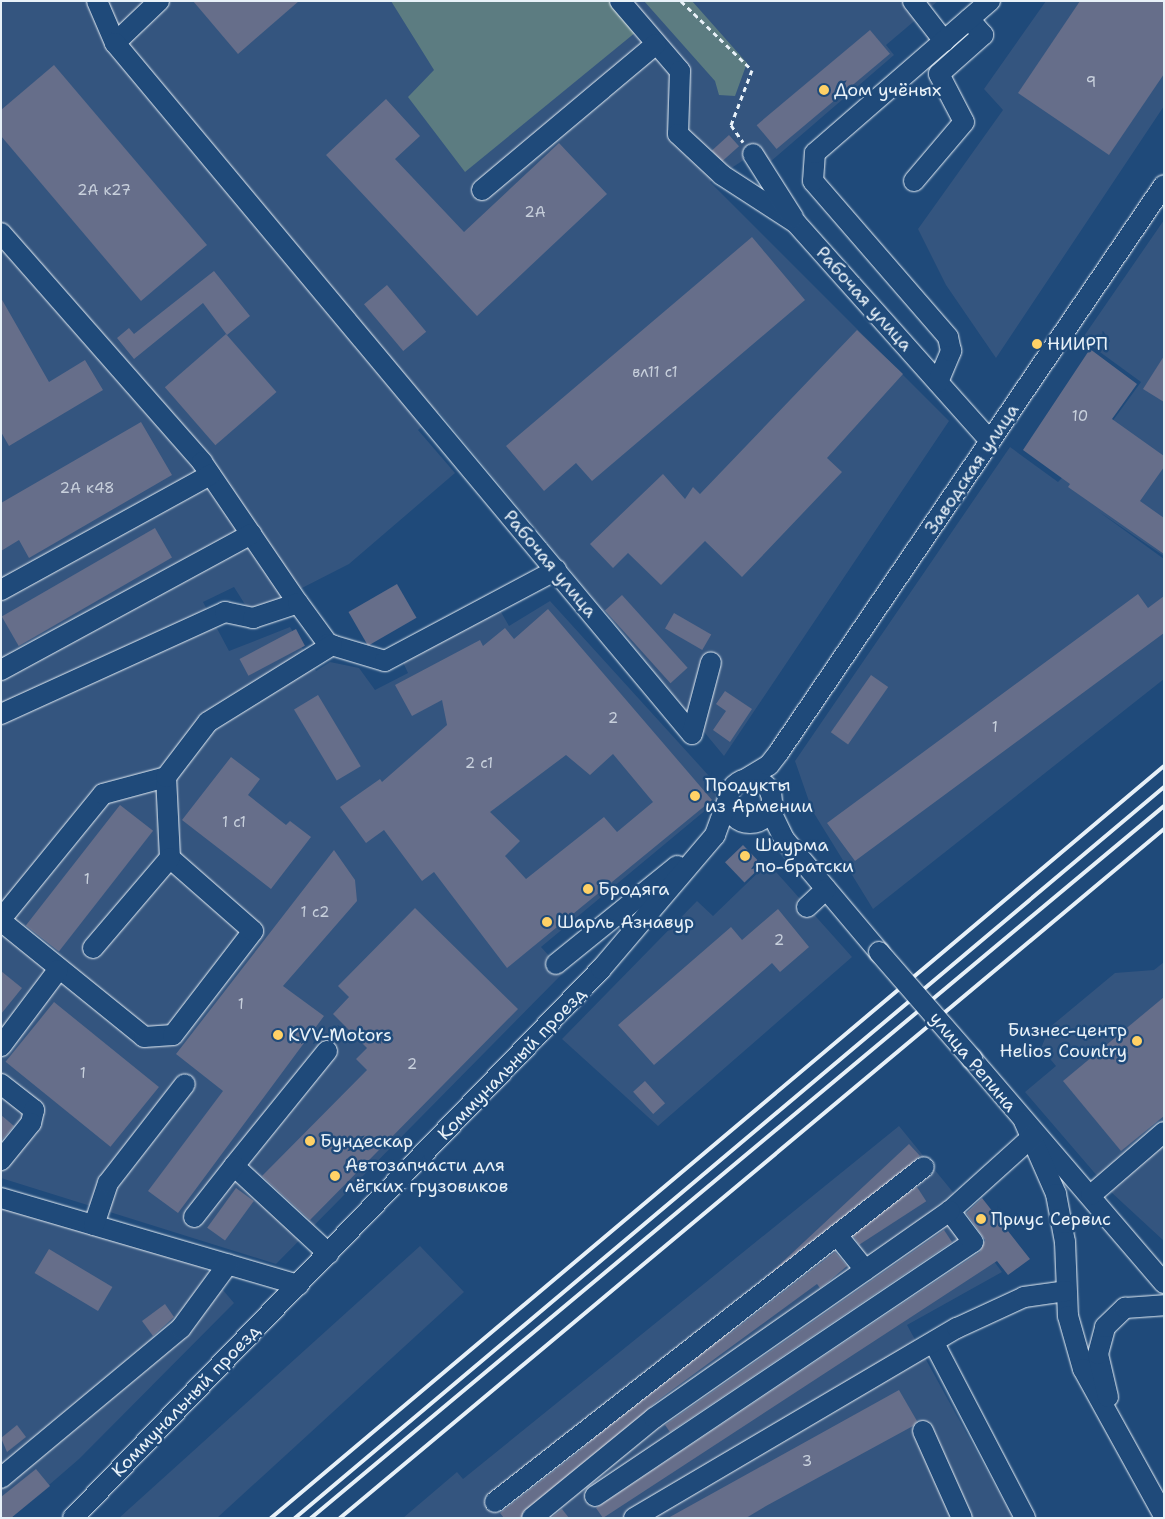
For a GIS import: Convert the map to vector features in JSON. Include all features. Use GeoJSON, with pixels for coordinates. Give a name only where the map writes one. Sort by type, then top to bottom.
{"type":"FeatureCollection","features":[{"type":"Feature","properties":{"kind":"street","name":"Рабочая улица"},"geometry":{"type":"LineString","coordinates":[[97,1],[115,43],[692,734],[711,662]]}},
{"type":"Feature","properties":{"kind":"street"},"geometry":{"type":"LineString","coordinates":[[115,43],[159,1]]}},
{"type":"Feature","properties":{"kind":"street","name":"Рабочая улица"},"geometry":{"type":"LineString","coordinates":[[620,1],[680,71],[678,134],[722,175],[796,223],[990,441]]}},
{"type":"Feature","properties":{"kind":"street"},"geometry":{"type":"LineString","coordinates":[[913,1],[944,41]]}},
{"type":"Feature","properties":{"kind":"street"},"geometry":{"type":"LineString","coordinates":[[938,382],[951,351],[948,337],[813,181],[815,153],[990,1]]}},
{"type":"Feature","properties":{"kind":"street"},"geometry":{"type":"LineString","coordinates":[[914,181],[964,122],[938,74],[984,35],[969,19]]}},
{"type":"Feature","properties":{"kind":"street"},"geometry":{"type":"LineString","coordinates":[[482,190],[656,44]]}},
{"type":"Feature","properties":{"kind":"street"},"geometry":{"type":"LineString","coordinates":[[753,154],[796,223]]}},
{"type":"Feature","properties":{"kind":"street","name":"Заводская улица"},"geometry":{"type":"LineString","coordinates":[[770,803],[770,776],[779,752],[1164,185]]}},
{"type":"Feature","properties":{"kind":"street"},"geometry":{"type":"LineString","coordinates":[[1,233],[210,475],[298,603],[332,645],[385,661],[556,570]]}},
{"type":"Feature","properties":{"kind":"street"},"geometry":{"type":"LineString","coordinates":[[1,590],[210,475]]}},
{"type":"Feature","properties":{"kind":"street"},"geometry":{"type":"LineString","coordinates":[[1,670],[251,534]]}},
{"type":"Feature","properties":{"kind":"street"},"geometry":{"type":"LineString","coordinates":[[1,714],[225,612],[253,618],[298,603]]}},
{"type":"Feature","properties":{"kind":"street"},"geometry":{"type":"LineString","coordinates":[[170,858],[254,931],[173,1035],[144,1037],[58,970],[2,916],[103,794],[166,777],[208,722],[332,645]]}},
{"type":"Feature","properties":{"kind":"street","name":"Заводская улица"},"geometry":{"type":"LineString","coordinates":[[744,780],[779,752]]}},
{"type":"Feature","properties":{"kind":"street"},"geometry":{"type":"LineString","coordinates":[[93,948],[170,858],[166,777]]}},
{"type":"Feature","properties":{"kind":"street"},"geometry":{"type":"LineString","coordinates":[[556,964],[710,841],[752,823],[770,803],[758,781],[744,780],[733,787],[728,800],[731,813],[752,823]]}},
{"type":"Feature","properties":{"kind":"street","name":"Коммунальный проезд"},"geometry":{"type":"LineString","coordinates":[[73,1518],[542,1034],[710,841],[728,800]]}},
{"type":"Feature","properties":{"kind":"street","name":"улица Репина"},"geometry":{"type":"LineString","coordinates":[[770,803],[784,839],[972,1059],[1029,1129],[1091,1196],[1164,1283]]}},
{"type":"Feature","properties":{"kind":"street","name":"улица Репина"},"geometry":{"type":"LineString","coordinates":[[752,823],[784,839]]}},
{"type":"Feature","properties":{"kind":"street"},"geometry":{"type":"LineString","coordinates":[[807,907],[826,889]]}},
{"type":"Feature","properties":{"kind":"street"},"geometry":{"type":"LineString","coordinates":[[1,1046],[58,970]]}},
{"type":"Feature","properties":{"kind":"street"},"geometry":{"type":"LineString","coordinates":[[194,1217],[327,1051]]}},
{"type":"Feature","properties":{"kind":"street"},"geometry":{"type":"LineString","coordinates":[[1,1084],[34,1110],[31,1122],[1,1160]]}},
{"type":"Feature","properties":{"kind":"street"},"geometry":{"type":"LineString","coordinates":[[94,1225],[108,1184],[185,1084]]}},
{"type":"Feature","properties":{"kind":"street"},"geometry":{"type":"LineString","coordinates":[[534,1517],[654,1418],[950,1211],[1029,1129],[1056,1194],[1064,1242],[1066,1291],[1083,1369],[1164,1516]]}},
{"type":"Feature","properties":{"kind":"street"},"geometry":{"type":"LineString","coordinates":[[1091,1196],[1164,1132]]}},
{"type":"Feature","properties":{"kind":"street"},"geometry":{"type":"LineString","coordinates":[[234,1166],[329,1254]]}},
{"type":"Feature","properties":{"kind":"street"},"geometry":{"type":"LineString","coordinates":[[495,1502],[924,1167]]}},
{"type":"Feature","properties":{"kind":"street"},"geometry":{"type":"LineString","coordinates":[[1,1198],[299,1285]]}},
{"type":"Feature","properties":{"kind":"street"},"geometry":{"type":"LineString","coordinates":[[595,1496],[973,1242],[950,1211]]}},
{"type":"Feature","properties":{"kind":"street"},"geometry":{"type":"LineString","coordinates":[[837,1235],[865,1270]]}},
{"type":"Feature","properties":{"kind":"street"},"geometry":{"type":"LineString","coordinates":[[1,1478],[181,1328],[228,1264]]}},
{"type":"Feature","properties":{"kind":"street"},"geometry":{"type":"LineString","coordinates":[[634,1518],[996,1308],[1024,1297],[1066,1291]]}},
{"type":"Feature","properties":{"kind":"street"},"geometry":{"type":"LineString","coordinates":[[1126,1449],[1100,1374],[1099,1339],[1112,1318],[1125,1308],[1164,1305]]}},
{"type":"Feature","properties":{"kind":"street"},"geometry":{"type":"LineString","coordinates":[[935,1345],[1025,1518]]}},
{"type":"Feature","properties":{"kind":"street"},"geometry":{"type":"LineString","coordinates":[[923,1431],[962,1518]]}},
{"type":"Feature","properties":{"kind":"path"},"geometry":{"type":"LineString","coordinates":[[681,1],[752,70],[731,125],[753,154]]}},
{"type":"Feature","properties":{"kind":"shaded area"},"geometry":{"type":"Polygon","coordinates":[[[1,1],[938,1],[886,45],[894,55],[770,162],[759,150],[710,182],[949,421],[724,756],[439,412],[418,430],[455,473],[349,564],[251,614],[234,587],[203,602],[229,651],[290,627],[316,671],[330,662],[359,668],[375,690],[408,673],[400,656],[501,612],[509,626],[550,601],[719,787],[719,799],[541,947],[564,972],[276,1264],[1,1178],[1,1]]]}},
{"type":"Feature","properties":{"kind":"shaded area"},"geometry":{"type":"Polygon","coordinates":[[[1046,1],[1164,1],[1164,106],[996,358],[946,285],[918,229],[1003,110],[984,89],[1046,1]]]}},
{"type":"Feature","properties":{"kind":"shaded area"},"geometry":{"type":"Polygon","coordinates":[[[1164,220],[1164,556],[1098,511],[1164,559],[1164,679],[873,909],[812,810],[795,761],[1010,447],[1058,482],[1103,434],[1141,382],[1082,339],[1164,220]]]}},
{"type":"Feature","properties":{"kind":"shaded area"},"geometry":{"type":"Polygon","coordinates":[[[768,863],[852,957],[658,1126],[562,1039],[697,901],[713,916],[768,863]]]}},
{"type":"Feature","properties":{"kind":"shaded area"},"geometry":{"type":"Polygon","coordinates":[[[1164,962],[1164,1241],[1111,1192],[1025,1092],[1056,1066],[1041,1048],[1050,1027],[1115,973],[1154,970],[1164,962]]]}},
{"type":"Feature","properties":{"kind":"shaded area"},"geometry":{"type":"Polygon","coordinates":[[[899,1126],[965,1207],[958,1213],[1002,1272],[907,1325],[1013,1518],[403,1518],[457,1472],[463,1479],[899,1126]]]}},
{"type":"Feature","properties":{"kind":"shaded area"},"geometry":{"type":"Polygon","coordinates":[[[1,1205],[200,1263],[234,1303],[79,1459],[11,1518],[1,1518],[1,1205]]]}},
{"type":"Feature","properties":{"kind":"shaded area"},"geometry":{"type":"Polygon","coordinates":[[[420,1246],[464,1292],[217,1518],[119,1518],[420,1246]]]}},
{"type":"Feature","properties":{"kind":"green space"},"geometry":{"type":"Polygon","coordinates":[[[391,1],[609,1],[636,32],[465,172],[408,97],[434,70],[391,1]]]}},
{"type":"Feature","properties":{"kind":"green space"},"geometry":{"type":"Polygon","coordinates":[[[644,1],[692,1],[747,63],[735,96],[719,95],[715,81],[644,1]]]}},
{"type":"Feature","properties":{"kind":"building"},"geometry":{"type":"Polygon","coordinates":[[[193,1],[299,1],[238,54],[193,1]]]}},
{"type":"Feature","properties":{"kind":"building"},"geometry":{"type":"Polygon","coordinates":[[[1080,1],[1164,1],[1164,74],[1109,155],[1018,93],[1080,1]]]}},
{"type":"Feature","properties":{"kind":"building","name":"Дом учёных"},"geometry":{"type":"Polygon","coordinates":[[[870,30],[890,54],[777,149],[757,125],[870,30]]]}},
{"type":"Feature","properties":{"kind":"building"},"geometry":{"type":"Polygon","coordinates":[[[54,65],[207,245],[141,301],[1,136],[1,110],[54,65]]]}},
{"type":"Feature","properties":{"kind":"building"},"geometry":{"type":"Polygon","coordinates":[[[386,99],[420,136],[395,159],[464,232],[559,143],[607,194],[477,316],[326,155],[386,99]]]}},
{"type":"Feature","properties":{"kind":"building"},"geometry":{"type":"Polygon","coordinates":[[[729,135],[739,146],[722,162],[712,150],[729,135]]]}},
{"type":"Feature","properties":{"kind":"building"},"geometry":{"type":"Polygon","coordinates":[[[752,237],[805,300],[592,481],[576,463],[544,491],[506,446],[752,237]]]}},
{"type":"Feature","properties":{"kind":"building"},"geometry":{"type":"Polygon","coordinates":[[[214,271],[250,316],[227,335],[203,303],[134,359],[117,338],[129,328],[134,334],[214,271]]]}},
{"type":"Feature","properties":{"kind":"building"},"geometry":{"type":"Polygon","coordinates":[[[387,285],[426,332],[403,351],[364,304],[387,285]]]}},
{"type":"Feature","properties":{"kind":"building"},"geometry":{"type":"Polygon","coordinates":[[[1,298],[49,382],[85,360],[103,390],[9,446],[1,432],[1,298]]]}},
{"type":"Feature","properties":{"kind":"building"},"geometry":{"type":"Polygon","coordinates":[[[857,330],[903,374],[827,458],[842,472],[742,577],[705,541],[661,585],[628,553],[613,568],[590,544],[663,474],[685,499],[693,487],[700,494],[857,330]]]}},
{"type":"Feature","properties":{"kind":"building"},"geometry":{"type":"Polygon","coordinates":[[[226,334],[277,392],[215,445],[165,387],[226,334]]]}},
{"type":"Feature","properties":{"kind":"building"},"geometry":{"type":"Polygon","coordinates":[[[1090,349],[1137,384],[1112,419],[1164,456],[1164,467],[1140,501],[1164,518],[1164,554],[1068,487],[1070,484],[1023,450],[1090,349]]]}},
{"type":"Feature","properties":{"kind":"building"},"geometry":{"type":"Polygon","coordinates":[[[1164,356],[1164,402],[1143,389],[1164,356]]]}},
{"type":"Feature","properties":{"kind":"building"},"geometry":{"type":"Polygon","coordinates":[[[141,422],[172,475],[29,558],[19,540],[1,551],[1,503],[141,422]]]}},
{"type":"Feature","properties":{"kind":"building"},"geometry":{"type":"Polygon","coordinates":[[[155,528],[172,557],[19,646],[2,616],[155,528]]]}},
{"type":"Feature","properties":{"kind":"building"},"geometry":{"type":"Polygon","coordinates":[[[397,584],[416,618],[368,646],[349,612],[397,584]]]}},
{"type":"Feature","properties":{"kind":"building"},"geometry":{"type":"Polygon","coordinates":[[[1138,594],[1148,608],[1164,596],[1164,633],[855,861],[827,823],[1138,594]]]}},
{"type":"Feature","properties":{"kind":"building"},"geometry":{"type":"Polygon","coordinates":[[[622,595],[688,668],[670,683],[605,610],[622,595]]]}},
{"type":"Feature","properties":{"kind":"building"},"geometry":{"type":"Polygon","coordinates":[[[548,609],[712,800],[507,968],[434,872],[422,881],[384,830],[366,843],[340,807],[380,779],[382,782],[447,725],[442,700],[412,716],[395,685],[480,640],[483,646],[505,628],[514,639],[548,609]],[[613,754],[590,775],[566,755],[490,812],[520,841],[505,856],[526,879],[604,817],[617,832],[653,802],[613,754]]]}},
{"type":"Feature","properties":{"kind":"building"},"geometry":{"type":"Polygon","coordinates":[[[674,613],[711,634],[702,650],[665,629],[674,613]]]}},
{"type":"Feature","properties":{"kind":"building"},"geometry":{"type":"Polygon","coordinates":[[[296,629],[305,646],[248,676],[239,659],[296,629]]]}},
{"type":"Feature","properties":{"kind":"building"},"geometry":{"type":"Polygon","coordinates":[[[871,675],[888,687],[848,744],[831,732],[871,675]]]}},
{"type":"Feature","properties":{"kind":"building"},"geometry":{"type":"Polygon","coordinates":[[[725,691],[752,709],[730,742],[713,730],[726,711],[716,704],[725,691]]]}},
{"type":"Feature","properties":{"kind":"building"},"geometry":{"type":"Polygon","coordinates":[[[318,695],[361,766],[337,781],[294,709],[318,695]]]}},
{"type":"Feature","properties":{"kind":"building"},"geometry":{"type":"Polygon","coordinates":[[[231,757],[260,779],[248,795],[286,825],[290,821],[311,837],[271,889],[182,820],[231,757]]]}},
{"type":"Feature","properties":{"kind":"building"},"geometry":{"type":"Polygon","coordinates":[[[120,805],[153,831],[59,951],[26,926],[120,805]]]}},
{"type":"Feature","properties":{"kind":"building"},"geometry":{"type":"Polygon","coordinates":[[[743,845],[762,865],[744,883],[725,862],[743,845]]]}},
{"type":"Feature","properties":{"kind":"building"},"geometry":{"type":"Polygon","coordinates":[[[334,850],[355,880],[357,901],[283,986],[324,1016],[178,1213],[148,1191],[223,1091],[176,1054],[334,850]]]}},
{"type":"Feature","properties":{"kind":"building"},"geometry":{"type":"Polygon","coordinates":[[[415,908],[518,1009],[310,1220],[262,1176],[367,1070],[356,1059],[367,1048],[333,1014],[349,997],[338,986],[415,908]]]}},
{"type":"Feature","properties":{"kind":"building"},"geometry":{"type":"Polygon","coordinates":[[[778,909],[809,947],[780,972],[772,963],[654,1065],[618,1025],[731,927],[742,940],[778,909]]]}},
{"type":"Feature","properties":{"kind":"building"},"geometry":{"type":"Polygon","coordinates":[[[1,971],[22,988],[1,1014],[1,971]]]}},
{"type":"Feature","properties":{"kind":"building","name":"Бизнес-центр Helios Country"},"geometry":{"type":"Polygon","coordinates":[[[1164,997],[1164,1116],[1121,1151],[1063,1081],[1164,997]]]}},
{"type":"Feature","properties":{"kind":"building"},"geometry":{"type":"Polygon","coordinates":[[[54,1002],[159,1087],[110,1147],[6,1062],[54,1002]]]}},
{"type":"Feature","properties":{"kind":"building"},"geometry":{"type":"Polygon","coordinates":[[[645,1081],[665,1103],[653,1114],[633,1092],[645,1081]]]}},
{"type":"Feature","properties":{"kind":"building"},"geometry":{"type":"Polygon","coordinates":[[[1,1115],[14,1126],[1,1141],[1,1115]]]}},
{"type":"Feature","properties":{"kind":"building"},"geometry":{"type":"Polygon","coordinates":[[[909,1144],[920,1156],[531,1518],[508,1518],[909,1144]]]}},
{"type":"Feature","properties":{"kind":"building"},"geometry":{"type":"Polygon","coordinates":[[[917,1187],[926,1201],[859,1245],[850,1231],[917,1187]]]}},
{"type":"Feature","properties":{"kind":"building"},"geometry":{"type":"Polygon","coordinates":[[[236,1188],[254,1201],[225,1241],[207,1228],[236,1188]]]}},
{"type":"Feature","properties":{"kind":"building"},"geometry":{"type":"Polygon","coordinates":[[[982,1198],[1030,1259],[1008,1275],[997,1261],[603,1518],[596,1508],[980,1252],[985,1240],[966,1213],[982,1198]]]}},
{"type":"Feature","properties":{"kind":"building"},"geometry":{"type":"Polygon","coordinates":[[[944,1230],[952,1242],[670,1432],[665,1425],[944,1230]]]}},
{"type":"Feature","properties":{"kind":"building"},"geometry":{"type":"Polygon","coordinates":[[[49,1249],[112,1287],[98,1311],[35,1273],[49,1249]]]}},
{"type":"Feature","properties":{"kind":"building"},"geometry":{"type":"Polygon","coordinates":[[[835,1252],[847,1266],[828,1282],[820,1288],[817,1284],[646,1409],[524,1509],[520,1518],[504,1518],[500,1513],[835,1252]]]}},
{"type":"Feature","properties":{"kind":"building"},"geometry":{"type":"Polygon","coordinates":[[[165,1304],[174,1317],[153,1336],[142,1321],[165,1304]]]}},
{"type":"Feature","properties":{"kind":"building"},"geometry":{"type":"Polygon","coordinates":[[[899,1390],[917,1421],[913,1426],[746,1518],[668,1518],[899,1390]]]}},
{"type":"Feature","properties":{"kind":"building"},"geometry":{"type":"Polygon","coordinates":[[[17,1425],[26,1437],[7,1452],[1,1438],[17,1425]]]}},
{"type":"Feature","properties":{"kind":"building"},"geometry":{"type":"Polygon","coordinates":[[[36,1469],[50,1486],[11,1518],[1,1518],[1,1497],[36,1469]]]}},
{"type":"Feature","properties":{"kind":"building"},"geometry":{"type":"Polygon","coordinates":[[[562,1509],[569,1518],[551,1518],[562,1509]]]}},
{"type":"Feature","properties":{"kind":"railway"},"geometry":{"type":"LineString","coordinates":[[271,1518],[1164,766]]}},
{"type":"Feature","properties":{"kind":"railway"},"geometry":{"type":"LineString","coordinates":[[295,1518],[1164,787]]}},
{"type":"Feature","properties":{"kind":"railway"},"geometry":{"type":"LineString","coordinates":[[311,1518],[1164,806]]}},
{"type":"Feature","properties":{"kind":"railway"},"geometry":{"type":"LineString","coordinates":[[340,1518],[1164,829]]}},
{"type":"Feature","properties":{"kind":"place","name":"Дом учёных"},"geometry":{"type":"Point","coordinates":[824,90]}},
{"type":"Feature","properties":{"kind":"place","name":"НИИРП"},"geometry":{"type":"Point","coordinates":[1037,344]}},
{"type":"Feature","properties":{"kind":"place","name":"Продукты из Армении"},"geometry":{"type":"Point","coordinates":[695,796]}},
{"type":"Feature","properties":{"kind":"place","name":"Шаурма по-братски"},"geometry":{"type":"Point","coordinates":[745,856]}},
{"type":"Feature","properties":{"kind":"place","name":"Бродяга"},"geometry":{"type":"Point","coordinates":[588,889]}},
{"type":"Feature","properties":{"kind":"place","name":"Шарль Азнавур"},"geometry":{"type":"Point","coordinates":[547,922]}},
{"type":"Feature","properties":{"kind":"place","name":"KVV-Motors"},"geometry":{"type":"Point","coordinates":[278,1035]}},
{"type":"Feature","properties":{"kind":"place","name":"Бизнес-центр Helios Country"},"geometry":{"type":"Point","coordinates":[1137,1041]}},
{"type":"Feature","properties":{"kind":"place","name":"Бундескар"},"geometry":{"type":"Point","coordinates":[310,1141]}},
{"type":"Feature","properties":{"kind":"place","name":"Автозапчасти для лёгких грузовиков"},"geometry":{"type":"Point","coordinates":[335,1176]}},
{"type":"Feature","properties":{"kind":"place","name":"Приус Сервис"},"geometry":{"type":"Point","coordinates":[981,1219]}}]}
